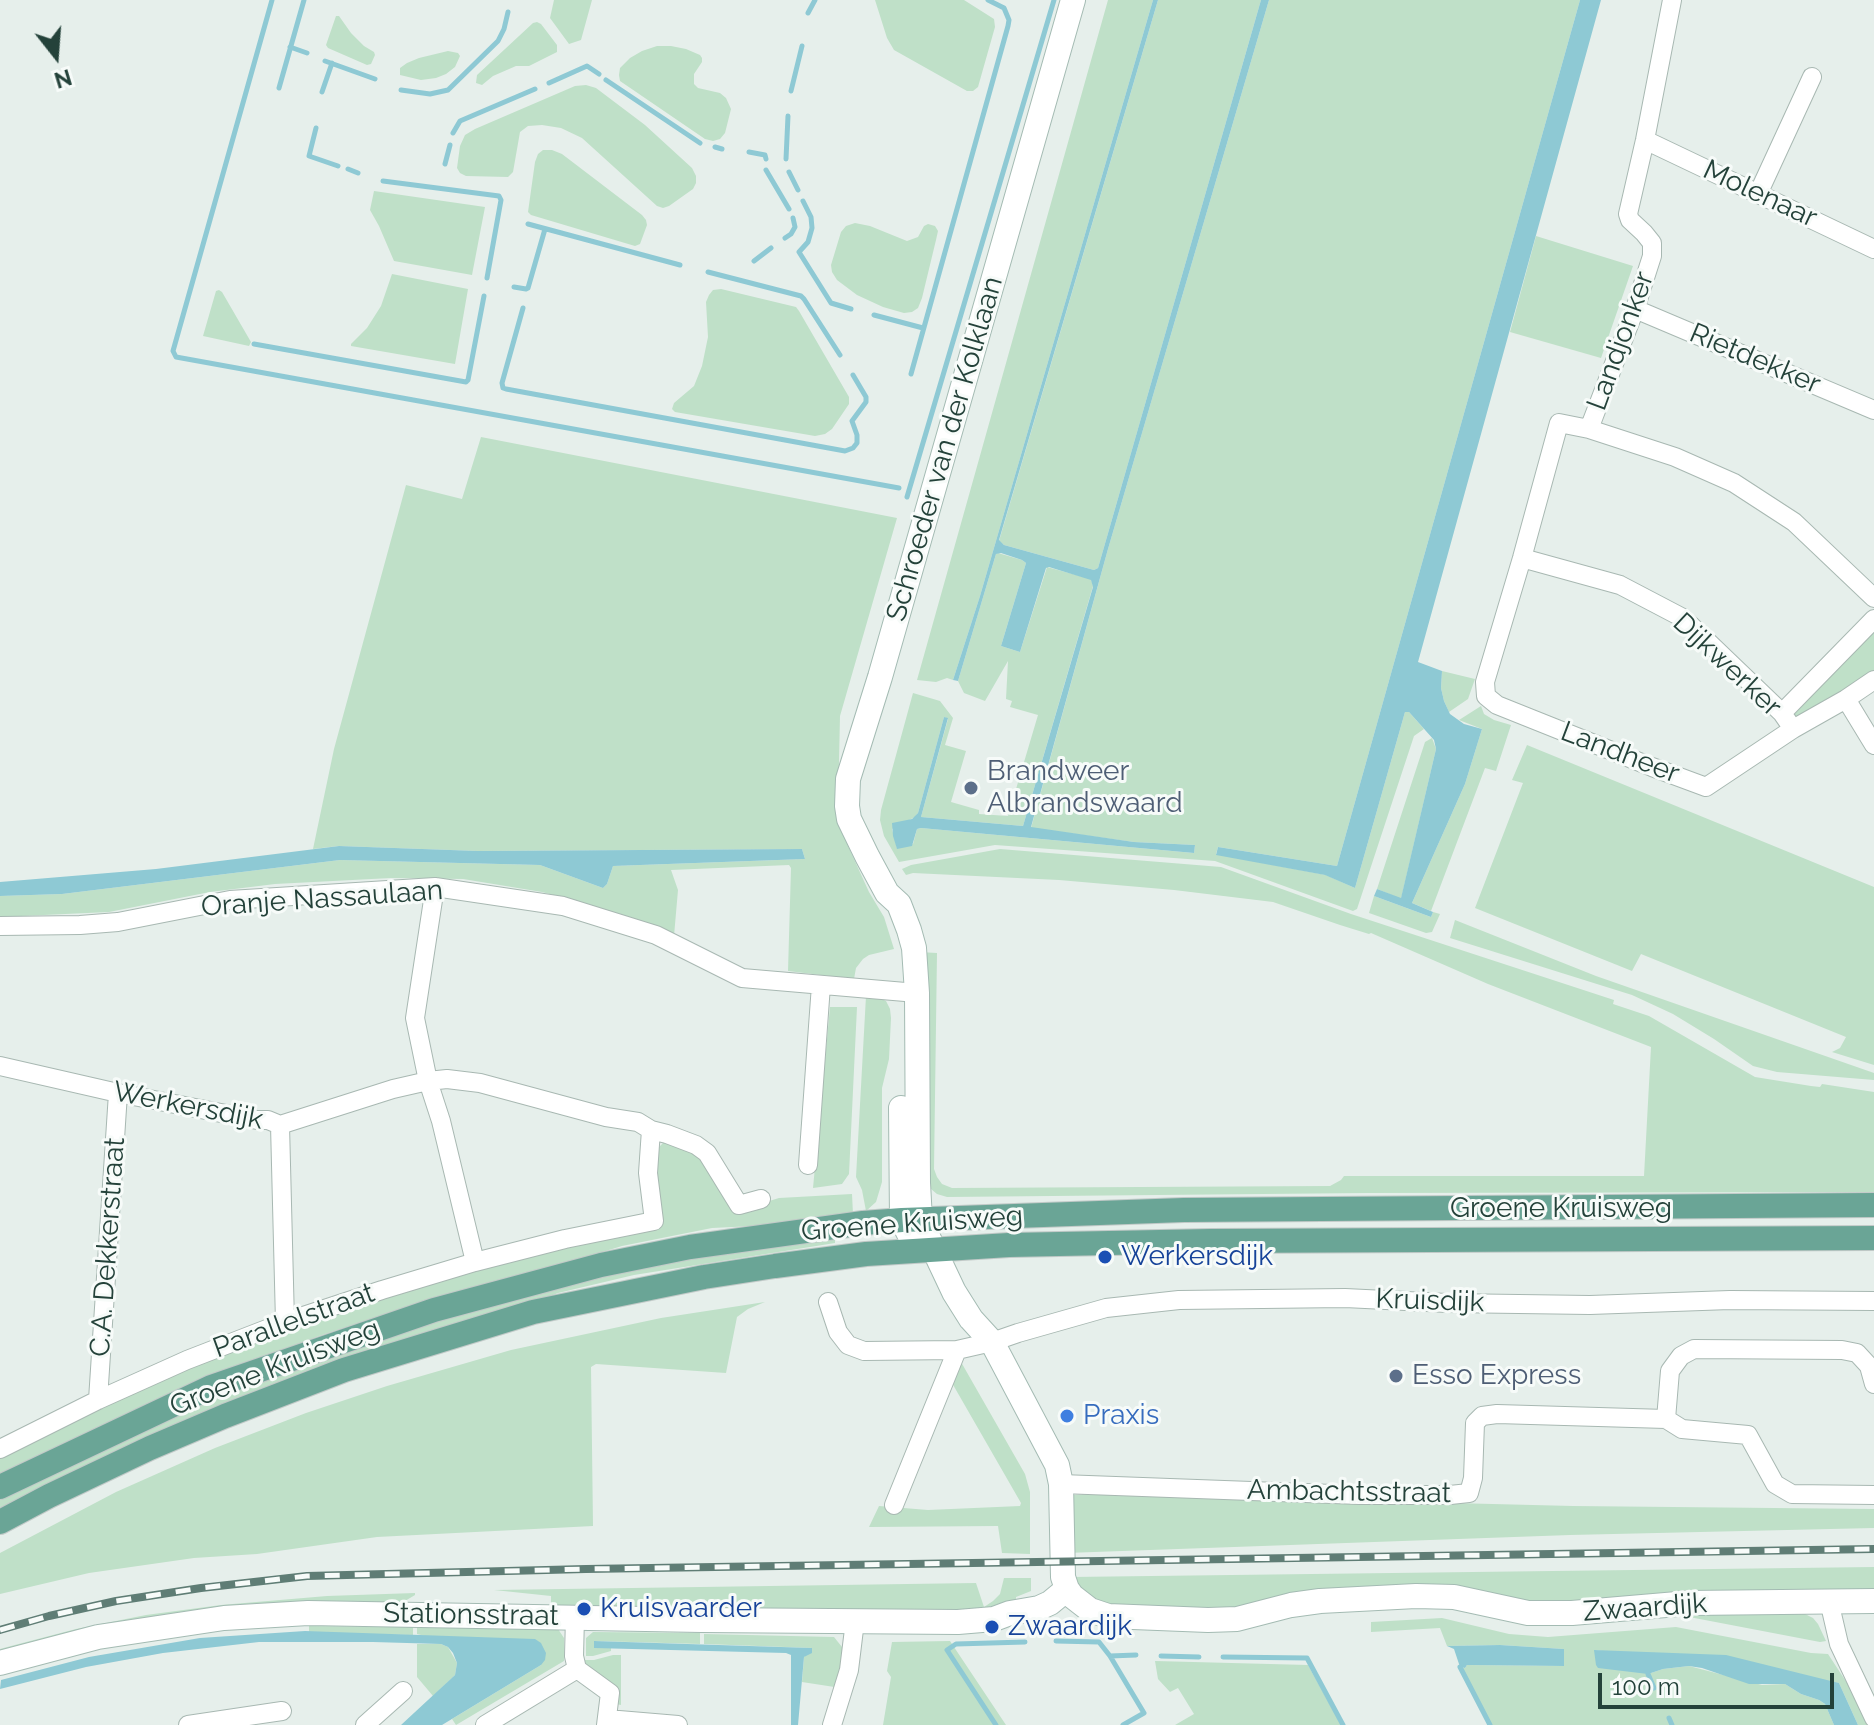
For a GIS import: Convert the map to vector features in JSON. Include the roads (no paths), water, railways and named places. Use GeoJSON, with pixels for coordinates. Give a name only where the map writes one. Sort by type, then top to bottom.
{"type":"FeatureCollection","features":[{"type":"Feature","properties":{"kind":"main road","name":"Groene Kruisweg"},"geometry":{"type":"LineString","coordinates":[[0,1487],[211,1387],[434,1310],[601,1265],[690,1247],[863,1223],[1184,1210],[1874,1205]]}},
{"type":"Feature","properties":{"kind":"main road","name":"Groene Kruisweg"},"geometry":{"type":"LineString","coordinates":[[0,1522],[150,1448],[344,1370],[533,1312],[704,1277],[843,1257],[1009,1245],[1874,1238]]}},
{"type":"Feature","properties":{"kind":"street","name":"Schroeder van der Kolklaan"},"geometry":{"type":"LineString","coordinates":[[911,1220],[910,992],[915,961],[909,930],[899,904],[887,893],[849,819],[848,779],[880,677],[1073,0]]}},
{"type":"Feature","properties":{"kind":"street","name":"Landjonker"},"geometry":{"type":"LineString","coordinates":[[1486,696],[1485,682],[1559,423],[1589,429],[1652,256],[1652,243],[1628,214],[1672,0]]}},
{"type":"Feature","properties":{"kind":"street"},"geometry":{"type":"LineString","coordinates":[[1758,194],[1812,77]]}},
{"type":"Feature","properties":{"kind":"street","name":"Molenaar"},"geometry":{"type":"LineString","coordinates":[[1645,140],[1874,249]]}},
{"type":"Feature","properties":{"kind":"street","name":"Rietdekker"},"geometry":{"type":"LineString","coordinates":[[1635,309],[1874,410]]}},
{"type":"Feature","properties":{"kind":"street"},"geometry":{"type":"LineString","coordinates":[[1589,429],[1675,457],[1734,483],[1794,522],[1874,598]]}},
{"type":"Feature","properties":{"kind":"street","name":"Dijkwerker"},"geometry":{"type":"LineString","coordinates":[[1522,558],[1620,585],[1683,618],[1788,721]]}},
{"type":"Feature","properties":{"kind":"street","name":"Landheer"},"geometry":{"type":"LineString","coordinates":[[1486,696],[1497,705],[1706,787],[1788,721],[1874,619]]}},
{"type":"Feature","properties":{"kind":"street","name":"Landheer"},"geometry":{"type":"LineString","coordinates":[[1788,721],[1846,699],[1874,680]]}},
{"type":"Feature","properties":{"kind":"street"},"geometry":{"type":"LineString","coordinates":[[1846,699],[1874,745]]}},
{"type":"Feature","properties":{"kind":"street"},"geometry":{"type":"LineString","coordinates":[[435,887],[415,1018],[428,1081],[441,1121],[475,1262]]}},
{"type":"Feature","properties":{"kind":"street","name":"Oranje Nassaulaan"},"geometry":{"type":"LineString","coordinates":[[0,926],[118,922],[230,900],[435,887],[563,906],[656,935],[742,978],[910,992]]}},
{"type":"Feature","properties":{"kind":"street"},"geometry":{"type":"LineString","coordinates":[[808,1165],[821,985]]}},
{"type":"Feature","properties":{"kind":"street","name":"Werkersdijk"},"geometry":{"type":"LineString","coordinates":[[0,1066],[118,1093],[268,1120],[280,1125],[428,1081],[447,1079],[480,1083],[606,1117],[638,1122],[651,1130],[696,1145],[707,1153],[739,1205],[761,1199]]}},
{"type":"Feature","properties":{"kind":"street","name":"C.A. Dekkerstraat"},"geometry":{"type":"LineString","coordinates":[[98,1400],[118,1093]]}},
{"type":"Feature","properties":{"kind":"street"},"geometry":{"type":"LineString","coordinates":[[280,1125],[285,1322]]}},
{"type":"Feature","properties":{"kind":"street","name":"Parallelstraat"},"geometry":{"type":"LineString","coordinates":[[0,1449],[187,1360],[285,1322],[475,1262],[654,1221],[648,1173],[651,1130]]}},
{"type":"Feature","properties":{"kind":"street"},"geometry":{"type":"LineString","coordinates":[[911,1220],[925,1249],[971,1319],[992,1342],[1057,1465],[1061,1484],[1063,1577],[1073,1595]]}},
{"type":"Feature","properties":{"kind":"street","name":"Kruisdijk"},"geometry":{"type":"LineString","coordinates":[[960,1350],[1106,1308],[1179,1300],[1345,1298],[1590,1305],[1730,1300],[1874,1301]]}},
{"type":"Feature","properties":{"kind":"street"},"geometry":{"type":"LineString","coordinates":[[828,1302],[838,1332],[848,1345],[864,1351],[960,1350],[894,1505]]}},
{"type":"Feature","properties":{"kind":"street"},"geometry":{"type":"LineString","coordinates":[[1666,1419],[1670,1371],[1681,1356],[1694,1349],[1842,1350],[1857,1353],[1869,1366],[1874,1384]]}},
{"type":"Feature","properties":{"kind":"street","name":"Ambachtsstraat"},"geometry":{"type":"LineString","coordinates":[[1061,1484],[1360,1495],[1469,1493],[1473,1478],[1475,1423],[1482,1416],[1497,1414],[1666,1419],[1682,1429],[1748,1435],[1775,1484],[1792,1494],[1874,1495]]}},
{"type":"Feature","properties":{"kind":"street","name":"Zwaardijk"},"geometry":{"type":"LineString","coordinates":[[1073,1595],[1090,1610],[1108,1616],[1208,1620],[1237,1619],[1320,1601],[1416,1596],[1454,1597],[1528,1613],[1572,1613],[1689,1603],[1874,1601]]}},
{"type":"Feature","properties":{"kind":"street","name":"Stationsstraat"},"geometry":{"type":"LineString","coordinates":[[0,1663],[98,1637],[224,1618],[308,1613],[944,1622],[994,1619],[1039,1608],[1073,1595]]}},
{"type":"Feature","properties":{"kind":"street"},"geometry":{"type":"LineString","coordinates":[[1829,1601],[1839,1644],[1874,1718]]}},
{"type":"Feature","properties":{"kind":"street"},"geometry":{"type":"LineString","coordinates":[[575,1617],[574,1656],[577,1669],[610,1693],[607,1722],[678,1725]]}},
{"type":"Feature","properties":{"kind":"street"},"geometry":{"type":"LineString","coordinates":[[832,1725],[849,1670],[855,1621]]}},
{"type":"Feature","properties":{"kind":"street"},"geometry":{"type":"LineString","coordinates":[[485,1725],[577,1669]]}},
{"type":"Feature","properties":{"kind":"street"},"geometry":{"type":"LineString","coordinates":[[365,1725],[403,1691]]}},
{"type":"Feature","properties":{"kind":"street"},"geometry":{"type":"LineString","coordinates":[[188,1725],[282,1711]]}},
{"type":"Feature","properties":{"kind":"water"},"geometry":{"type":"Polygon","coordinates":[[[1153,0],[1158,0],[999,540],[1004,545],[1094,570],[1098,568],[1261,0],[1269,0],[1108,549],[1031,827],[1134,842],[1195,845],[1194,853],[921,828],[917,829],[912,846],[897,849],[892,823],[912,819],[918,813],[944,717],[948,718],[921,817],[1023,826],[1093,587],[1091,580],[1046,568],[1020,652],[1001,646],[1026,563],[996,554],[958,681],[953,680],[1153,0]]]}},
{"type":"Feature","properties":{"kind":"water"},"geometry":{"type":"Polygon","coordinates":[[[1580,0],[1601,0],[1418,662],[1442,671],[1441,688],[1450,714],[1464,724],[1482,729],[1465,784],[1412,903],[1433,912],[1431,917],[1374,896],[1377,889],[1401,898],[1436,749],[1434,740],[1409,712],[1405,712],[1355,888],[1325,875],[1216,855],[1218,847],[1337,866],[1580,0]]]}},
{"type":"Feature","properties":{"kind":"water"},"geometry":{"type":"Polygon","coordinates":[[[339,846],[478,851],[802,849],[805,859],[613,866],[603,888],[540,865],[340,860],[62,894],[0,896],[0,882],[156,869],[339,846]]]}},
{"type":"Feature","properties":{"kind":"water"},"geometry":{"type":"Polygon","coordinates":[[[305,1631],[535,1639],[546,1653],[541,1665],[442,1725],[401,1725],[455,1675],[457,1663],[453,1653],[441,1644],[259,1642],[163,1653],[86,1667],[0,1689],[1,1680],[89,1657],[200,1638],[305,1631]]]}},
{"type":"Feature","properties":{"kind":"water"},"geometry":{"type":"Polygon","coordinates":[[[594,1641],[812,1648],[812,1653],[804,1657],[798,1725],[791,1725],[791,1655],[594,1648],[594,1641]]]}},
{"type":"Feature","properties":{"kind":"water"},"geometry":{"type":"Polygon","coordinates":[[[1447,1646],[1564,1649],[1564,1666],[1467,1665],[1465,1668],[1460,1667],[1454,1649],[1447,1646]]]}},
{"type":"Feature","properties":{"kind":"water"},"geometry":{"type":"Polygon","coordinates":[[[1594,1650],[1726,1655],[1839,1683],[1858,1725],[1834,1725],[1825,1704],[1785,1684],[1749,1684],[1689,1666],[1648,1674],[1598,1668],[1594,1650]]]}},
{"type":"Feature","properties":{"kind":"waterway"},"geometry":{"type":"LineString","coordinates":[[272,0],[173,351],[176,357],[899,488]]}},
{"type":"Feature","properties":{"kind":"waterway"},"geometry":{"type":"LineString","coordinates":[[279,88],[304,0]]}},
{"type":"Feature","properties":{"kind":"waterway"},"geometry":{"type":"LineString","coordinates":[[808,13],[815,0]]}},
{"type":"Feature","properties":{"kind":"waterway"},"geometry":{"type":"LineString","coordinates":[[911,374],[1008,26],[1004,8],[988,0]]}},
{"type":"Feature","properties":{"kind":"waterway"},"geometry":{"type":"LineString","coordinates":[[907,497],[1054,0]]}},
{"type":"Feature","properties":{"kind":"waterway"},"geometry":{"type":"LineString","coordinates":[[401,90],[430,94],[448,90],[498,41],[508,12]]}},
{"type":"Feature","properties":{"kind":"waterway"},"geometry":{"type":"LineString","coordinates":[[791,91],[802,46]]}},
{"type":"Feature","properties":{"kind":"waterway"},"geometry":{"type":"LineString","coordinates":[[290,47],[307,53]]}},
{"type":"Feature","properties":{"kind":"waterway"},"geometry":{"type":"LineString","coordinates":[[325,61],[375,79]]}},
{"type":"Feature","properties":{"kind":"waterway"},"geometry":{"type":"LineString","coordinates":[[322,92],[332,63]]}},
{"type":"Feature","properties":{"kind":"waterway"},"geometry":{"type":"LineString","coordinates":[[549,83],[587,66],[599,74]]}},
{"type":"Feature","properties":{"kind":"waterway"},"geometry":{"type":"LineString","coordinates":[[606,80],[700,143]]}},
{"type":"Feature","properties":{"kind":"waterway"},"geometry":{"type":"LineString","coordinates":[[453,133],[460,121],[535,89]]}},
{"type":"Feature","properties":{"kind":"waterway"},"geometry":{"type":"LineString","coordinates":[[786,159],[788,116]]}},
{"type":"Feature","properties":{"kind":"waterway"},"geometry":{"type":"LineString","coordinates":[[316,128],[309,156],[338,166]]}},
{"type":"Feature","properties":{"kind":"waterway"},"geometry":{"type":"LineString","coordinates":[[445,164],[450,145]]}},
{"type":"Feature","properties":{"kind":"waterway"},"geometry":{"type":"LineString","coordinates":[[715,147],[722,149]]}},
{"type":"Feature","properties":{"kind":"waterway"},"geometry":{"type":"LineString","coordinates":[[749,152],[765,155],[766,159]]}},
{"type":"Feature","properties":{"kind":"waterway"},"geometry":{"type":"LineString","coordinates":[[348,169],[358,173]]}},
{"type":"Feature","properties":{"kind":"waterway"},"geometry":{"type":"LineString","coordinates":[[766,170],[789,209]]}},
{"type":"Feature","properties":{"kind":"waterway"},"geometry":{"type":"LineString","coordinates":[[789,172],[798,190]]}},
{"type":"Feature","properties":{"kind":"waterway"},"geometry":{"type":"LineString","coordinates":[[383,181],[499,196],[501,200],[487,278]]}},
{"type":"Feature","properties":{"kind":"waterway"},"geometry":{"type":"LineString","coordinates":[[803,201],[811,217],[812,228],[808,242],[799,252],[831,303],[851,309]]}},
{"type":"Feature","properties":{"kind":"waterway"},"geometry":{"type":"LineString","coordinates":[[785,238],[795,227],[793,218]]}},
{"type":"Feature","properties":{"kind":"waterway"},"geometry":{"type":"LineString","coordinates":[[528,224],[680,265]]}},
{"type":"Feature","properties":{"kind":"waterway"},"geometry":{"type":"LineString","coordinates":[[514,287],[528,288],[545,229]]}},
{"type":"Feature","properties":{"kind":"waterway"},"geometry":{"type":"LineString","coordinates":[[754,261],[771,248]]}},
{"type":"Feature","properties":{"kind":"waterway"},"geometry":{"type":"LineString","coordinates":[[708,272],[801,296],[840,355]]}},
{"type":"Feature","properties":{"kind":"waterway"},"geometry":{"type":"LineString","coordinates":[[254,344],[466,382],[484,296]]}},
{"type":"Feature","properties":{"kind":"waterway"},"geometry":{"type":"LineString","coordinates":[[523,308],[502,383],[506,389],[845,451],[857,443],[852,421],[866,402],[853,375]]}},
{"type":"Feature","properties":{"kind":"waterway"},"geometry":{"type":"LineString","coordinates":[[874,315],[923,328]]}},
{"type":"Feature","properties":{"kind":"waterway"},"geometry":{"type":"LineString","coordinates":[[1056,1641],[1099,1642],[1110,1656],[1136,1655]]}},
{"type":"Feature","properties":{"kind":"waterway"},"geometry":{"type":"LineString","coordinates":[[996,1725],[947,1650],[956,1644],[1025,1642]]}},
{"type":"Feature","properties":{"kind":"waterway"},"geometry":{"type":"LineString","coordinates":[[1110,1656],[1144,1713],[1123,1725]]}},
{"type":"Feature","properties":{"kind":"waterway"},"geometry":{"type":"LineString","coordinates":[[1161,1656],[1199,1657]]}},
{"type":"Feature","properties":{"kind":"waterway"},"geometry":{"type":"LineString","coordinates":[[1223,1657],[1307,1658],[1343,1725]]}},
{"type":"Feature","properties":{"kind":"waterway"},"geometry":{"type":"LineString","coordinates":[[1460,1667],[1490,1725]]}},
{"type":"Feature","properties":{"kind":"waterway"},"geometry":{"type":"LineString","coordinates":[[1648,1674],[1654,1688]]}},
{"type":"Feature","properties":{"kind":"waterway"},"geometry":{"type":"LineString","coordinates":[[1669,1718],[1672,1725]]}},
{"type":"Feature","properties":{"kind":"railway"},"geometry":{"type":"LineString","coordinates":[[0,1630],[116,1601],[307,1576],[1874,1549]]}},
{"type":"Feature","properties":{"kind":"place","name":"Brandweer Albrandswaard"},"geometry":{"type":"Point","coordinates":[971,788]}},
{"type":"Feature","properties":{"kind":"place","name":"Werkersdijk"},"geometry":{"type":"Point","coordinates":[1105,1257]}},
{"type":"Feature","properties":{"kind":"place","name":"Esso Express"},"geometry":{"type":"Point","coordinates":[1396,1376]}},
{"type":"Feature","properties":{"kind":"place","name":"Praxis"},"geometry":{"type":"Point","coordinates":[1067,1416]}},
{"type":"Feature","properties":{"kind":"place","name":"Kruisvaarder"},"geometry":{"type":"Point","coordinates":[584,1609]}},
{"type":"Feature","properties":{"kind":"place","name":"Zwaardijk"},"geometry":{"type":"Point","coordinates":[992,1627]}}]}
